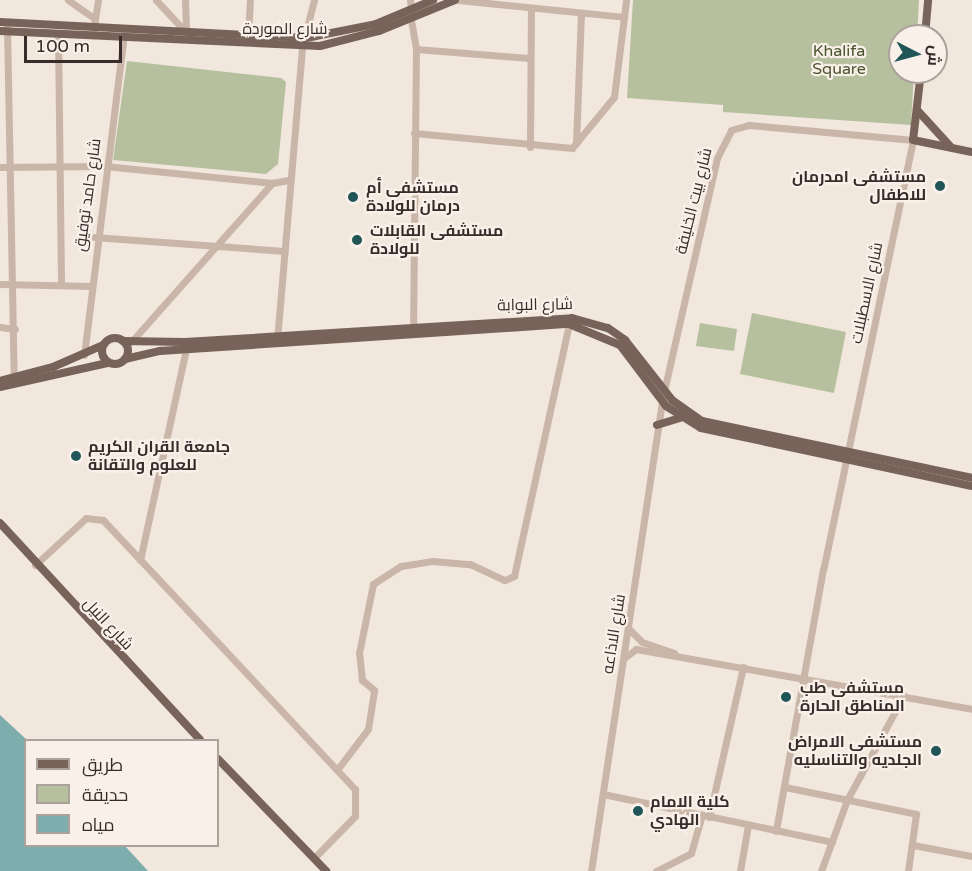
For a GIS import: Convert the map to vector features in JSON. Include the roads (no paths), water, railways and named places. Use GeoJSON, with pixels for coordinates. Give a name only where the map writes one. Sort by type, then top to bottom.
{"type":"FeatureCollection","features":[{"type":"Feature","properties":{"kind":"main road","name":"شارع الموردة"},"geometry":{"type":"LineString","coordinates":[[411,15],[433,0]]}},
{"type":"Feature","properties":{"kind":"main road","name":"شارع الموردة"},"geometry":{"type":"LineString","coordinates":[[185,35],[336,44],[456,0]]}},
{"type":"Feature","properties":{"kind":"main road"},"geometry":{"type":"LineString","coordinates":[[925,24],[928,0]]}},
{"type":"Feature","properties":{"kind":"main road","name":"شارع الموردة"},"geometry":{"type":"LineString","coordinates":[[3,27],[94,29],[124,35]]}},
{"type":"Feature","properties":{"kind":"main road","name":"شارع الموردة"},"geometry":{"type":"LineString","coordinates":[[3,27],[58,35],[248,36],[304,42]]}},
{"type":"Feature","properties":{"kind":"main road"},"geometry":{"type":"LineString","coordinates":[[920,84],[913,140],[972,152]]}},
{"type":"Feature","properties":{"kind":"main road"},"geometry":{"type":"LineString","coordinates":[[918,111],[953,148]]}},
{"type":"Feature","properties":{"kind":"main road","name":"شارع البوابة"},"geometry":{"type":"LineString","coordinates":[[107,363],[186,349],[277,339],[560,316],[588,320],[626,340],[664,389],[702,421],[972,486]]}},
{"type":"Feature","properties":{"kind":"main road","name":"شارع البوابة"},"geometry":{"type":"LineString","coordinates":[[413,329],[570,324],[620,345],[662,400],[680,418],[714,432],[972,478]]}},
{"type":"Feature","properties":{"kind":"main road","name":"شارع البوابة"},"geometry":{"type":"LineString","coordinates":[[103,345],[114,338],[127,341],[277,339]]}},
{"type":"Feature","properties":{"kind":"main road"},"geometry":{"type":"LineString","coordinates":[[125,359],[127,341]]}},
{"type":"Feature","properties":{"kind":"main road"},"geometry":{"type":"LineString","coordinates":[[0,381],[84,355],[103,345],[107,363],[0,387]]}},
{"type":"Feature","properties":{"kind":"main road"},"geometry":{"type":"LineString","coordinates":[[657,425],[680,418]]}},
{"type":"Feature","properties":{"kind":"main road","name":"شارع النيل"},"geometry":{"type":"LineString","coordinates":[[0,523],[35,565],[198,739]]}},
{"type":"Feature","properties":{"kind":"main road"},"geometry":{"type":"LineString","coordinates":[[219,760],[326,871]]}},
{"type":"Feature","properties":{"kind":"street"},"geometry":{"type":"LineString","coordinates":[[68,0],[95,19]]}},
{"type":"Feature","properties":{"kind":"street"},"geometry":{"type":"LineString","coordinates":[[94,29],[98,0]]}},
{"type":"Feature","properties":{"kind":"street"},"geometry":{"type":"LineString","coordinates":[[156,0],[185,35]]}},
{"type":"Feature","properties":{"kind":"street"},"geometry":{"type":"LineString","coordinates":[[184,0],[185,35]]}},
{"type":"Feature","properties":{"kind":"street"},"geometry":{"type":"LineString","coordinates":[[248,36],[250,0]]}},
{"type":"Feature","properties":{"kind":"street"},"geometry":{"type":"LineString","coordinates":[[277,339],[289,180],[304,42],[314,0]]}},
{"type":"Feature","properties":{"kind":"street"},"geometry":{"type":"LineString","coordinates":[[410,0],[416,49],[413,329]]}},
{"type":"Feature","properties":{"kind":"street"},"geometry":{"type":"LineString","coordinates":[[456,0],[624,17]]}},
{"type":"Feature","properties":{"kind":"street"},"geometry":{"type":"LineString","coordinates":[[414,133],[563,151],[576,144],[614,97],[626,0]]}},
{"type":"Feature","properties":{"kind":"street"},"geometry":{"type":"LineString","coordinates":[[530,147],[531,9]]}},
{"type":"Feature","properties":{"kind":"street"},"geometry":{"type":"LineString","coordinates":[[576,144],[581,13]]}},
{"type":"Feature","properties":{"kind":"street"},"geometry":{"type":"LineString","coordinates":[[3,27],[14,167],[14,378]]}},
{"type":"Feature","properties":{"kind":"street"},"geometry":{"type":"LineString","coordinates":[[58,35],[61,284]]}},
{"type":"Feature","properties":{"kind":"street","name":"شارع حامد توفيق"},"geometry":{"type":"LineString","coordinates":[[84,355],[94,237],[124,35]]}},
{"type":"Feature","properties":{"kind":"street"},"geometry":{"type":"LineString","coordinates":[[416,49],[529,58]]}},
{"type":"Feature","properties":{"kind":"street","name":"شارع بيت الخليفة"},"geometry":{"type":"LineString","coordinates":[[664,389],[717,158],[731,130],[774,125],[913,140]]}},
{"type":"Feature","properties":{"kind":"street","name":"شارع الاسطبلات"},"geometry":{"type":"LineString","coordinates":[[776,831],[802,676],[913,140]]}},
{"type":"Feature","properties":{"kind":"street"},"geometry":{"type":"LineString","coordinates":[[0,167],[105,166],[272,183],[289,180]]}},
{"type":"Feature","properties":{"kind":"street"},"geometry":{"type":"LineString","coordinates":[[127,341],[272,183]]}},
{"type":"Feature","properties":{"kind":"street"},"geometry":{"type":"LineString","coordinates":[[94,237],[284,251]]}},
{"type":"Feature","properties":{"kind":"street"},"geometry":{"type":"LineString","coordinates":[[0,284],[90,286]]}},
{"type":"Feature","properties":{"kind":"street"},"geometry":{"type":"LineString","coordinates":[[337,770],[368,729],[375,690],[362,680],[358,653],[373,584],[401,566],[432,561],[470,564],[506,580],[514,576],[570,324]]}},
{"type":"Feature","properties":{"kind":"street"},"geometry":{"type":"LineString","coordinates":[[0,327],[15,329]]}},
{"type":"Feature","properties":{"kind":"street"},"geometry":{"type":"LineString","coordinates":[[140,561],[186,349]]}},
{"type":"Feature","properties":{"kind":"street","name":"شارع الاذاعه"},"geometry":{"type":"LineString","coordinates":[[591,871],[664,389]]}},
{"type":"Feature","properties":{"kind":"street"},"geometry":{"type":"LineString","coordinates":[[35,565],[86,518],[96,518],[140,561],[355,789],[355,816],[314,858]]}},
{"type":"Feature","properties":{"kind":"street"},"geometry":{"type":"LineString","coordinates":[[629,629],[642,642],[679,655]]}},
{"type":"Feature","properties":{"kind":"street"},"geometry":{"type":"LineString","coordinates":[[624,658],[636,649],[679,655],[904,695],[972,710]]}},
{"type":"Feature","properties":{"kind":"street"},"geometry":{"type":"LineString","coordinates":[[656,871],[691,853],[705,816],[743,667]]}},
{"type":"Feature","properties":{"kind":"street"},"geometry":{"type":"LineString","coordinates":[[821,871],[848,800],[904,695]]}},
{"type":"Feature","properties":{"kind":"street"},"geometry":{"type":"LineString","coordinates":[[785,787],[916,814],[908,871]]}},
{"type":"Feature","properties":{"kind":"street"},"geometry":{"type":"LineString","coordinates":[[603,794],[832,842]]}},
{"type":"Feature","properties":{"kind":"street"},"geometry":{"type":"LineString","coordinates":[[740,871],[748,825]]}},
{"type":"Feature","properties":{"kind":"street"},"geometry":{"type":"LineString","coordinates":[[913,845],[972,856]]}},
{"type":"Feature","properties":{"kind":"water"},"geometry":{"type":"Polygon","coordinates":[[[0,715],[26,739],[24,739],[24,847],[126,847],[148,871],[0,871],[0,715]]]}},
{"type":"Feature","properties":{"kind":"place","name":"مستشفى امدرمان للاطفال"},"geometry":{"type":"Point","coordinates":[940,186]}},
{"type":"Feature","properties":{"kind":"place","name":"مستشفى أم درمان للولادة"},"geometry":{"type":"Point","coordinates":[353,197]}},
{"type":"Feature","properties":{"kind":"place","name":"مستشفى القابلات للولادة"},"geometry":{"type":"Point","coordinates":[357,240]}},
{"type":"Feature","properties":{"kind":"place","name":"جامعة القران الكريم للعلوم والتقانة"},"geometry":{"type":"Point","coordinates":[76,456]}},
{"type":"Feature","properties":{"kind":"place","name":"مستشفى طب المناطق الحارة"},"geometry":{"type":"Point","coordinates":[786,697]}},
{"type":"Feature","properties":{"kind":"place","name":"مستشفى الامراض الجلديه والتناسليه"},"geometry":{"type":"Point","coordinates":[936,751]}},
{"type":"Feature","properties":{"kind":"place","name":"كلية الامام الهادي"},"geometry":{"type":"Point","coordinates":[638,811]}},
{"type":"Feature","properties":{"kind":"park label","name":"Khalifa Square"},"geometry":{"type":"Point","coordinates":[839,60]}}]}
